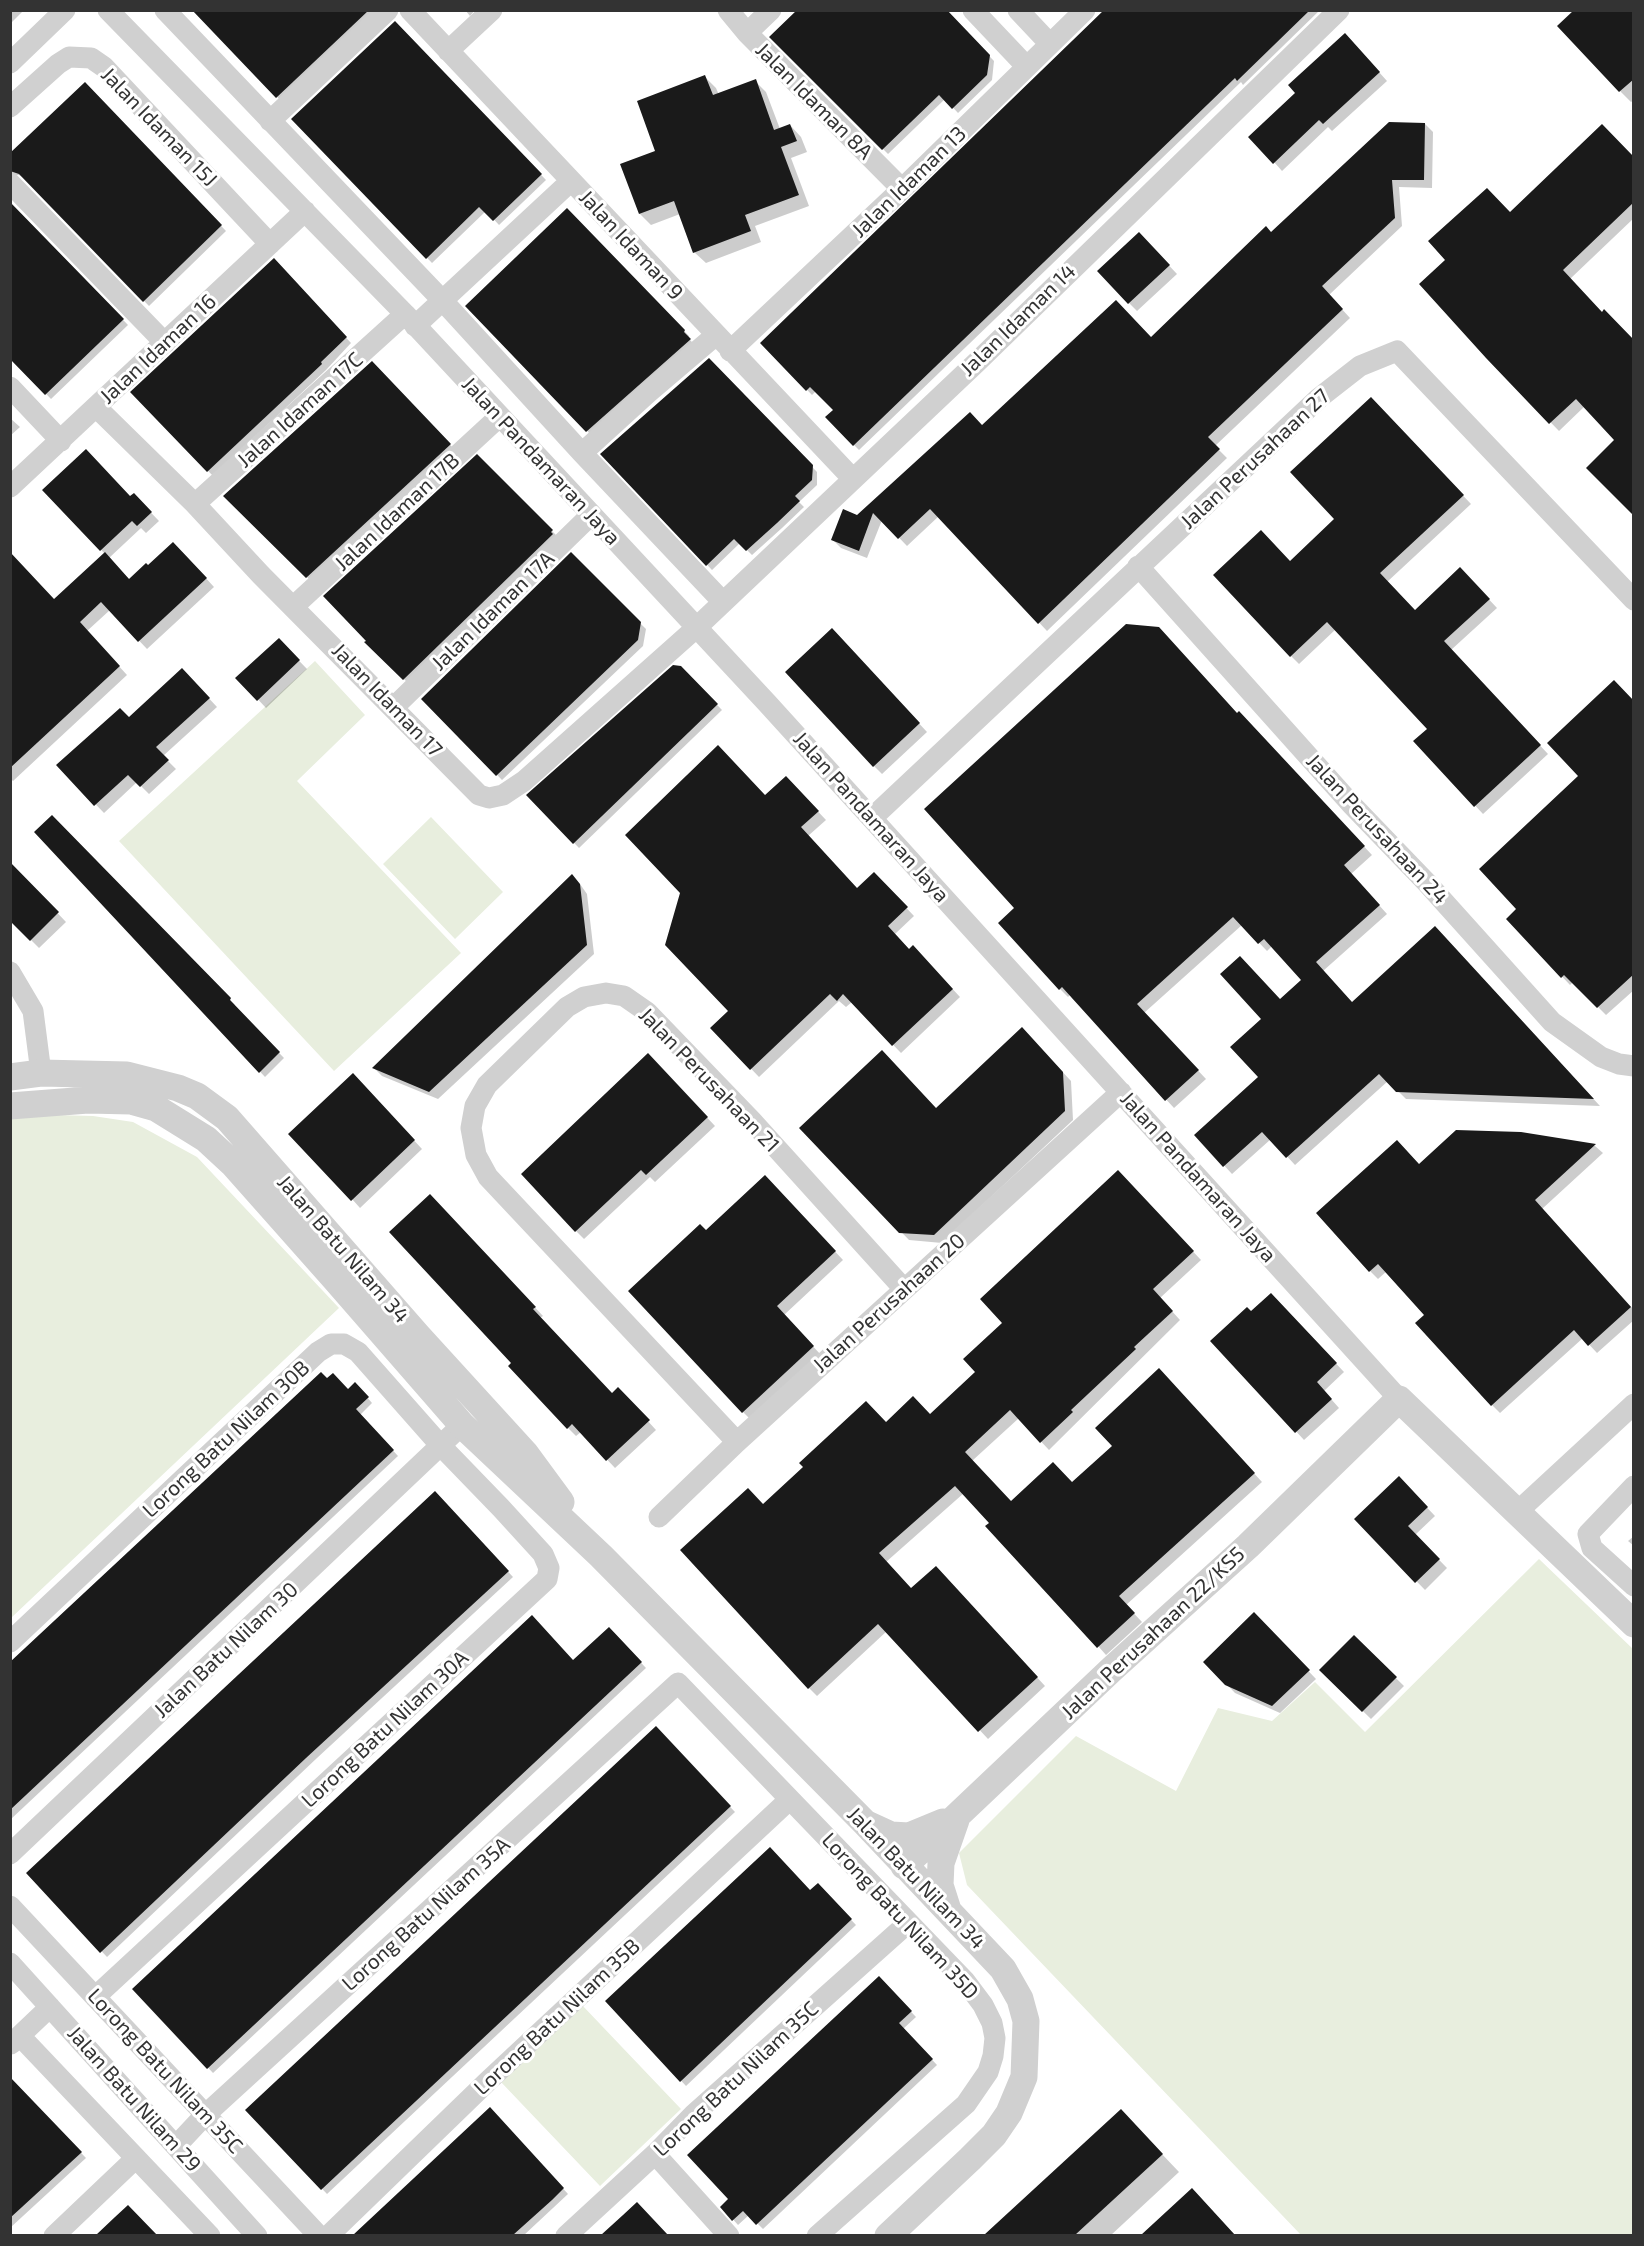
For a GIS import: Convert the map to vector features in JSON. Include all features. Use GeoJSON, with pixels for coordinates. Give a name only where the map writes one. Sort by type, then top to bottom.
{"type":"FeatureCollection","features":[{"type":"Feature","properties":{"kind":"street"},"geometry":{"type":"LineString","coordinates":[[10,63],[65,10]]}},
{"type":"Feature","properties":{"kind":"street","name":"Jalan Pandamaran Jaya"},"geometry":{"type":"LineString","coordinates":[[108,10],[410,320],[872,818],[1399,1399],[1634,1624]]}},
{"type":"Feature","properties":{"kind":"street","name":"Jalan Pandamaran Jaya"},"geometry":{"type":"LineString","coordinates":[[165,10],[442,300],[722,601]]}},
{"type":"Feature","properties":{"kind":"street"},"geometry":{"type":"LineString","coordinates":[[270,121],[388,10]]}},
{"type":"Feature","properties":{"kind":"street","name":"Jalan Idaman 9"},"geometry":{"type":"LineString","coordinates":[[410,10],[852,478]]}},
{"type":"Feature","properties":{"kind":"street"},"geometry":{"type":"LineString","coordinates":[[448,51],[492,10]]}},
{"type":"Feature","properties":{"kind":"street","name":"Jalan Idaman 8A"},"geometry":{"type":"LineString","coordinates":[[728,10],[747,33],[902,189]]}},
{"type":"Feature","properties":{"kind":"street"},"geometry":{"type":"LineString","coordinates":[[747,33],[771,10]]}},
{"type":"Feature","properties":{"kind":"street"},"geometry":{"type":"LineString","coordinates":[[973,10],[1027,67]]}},
{"type":"Feature","properties":{"kind":"street"},"geometry":{"type":"LineString","coordinates":[[1018,10],[1050,44]]}},
{"type":"Feature","properties":{"kind":"street","name":"Jalan Idaman 13"},"geometry":{"type":"LineString","coordinates":[[582,453],[649,392],[723,343],[902,189],[1085,10]]}},
{"type":"Feature","properties":{"kind":"street","name":"Jalan Idaman 14"},"geometry":{"type":"LineString","coordinates":[[696,628],[976,362],[1339,10]]}},
{"type":"Feature","properties":{"kind":"street","name":"Jalan Idaman 15J"},"geometry":{"type":"LineString","coordinates":[[10,107],[69,57],[91,58],[104,67],[270,244]]}},
{"type":"Feature","properties":{"kind":"street","name":"Jalan Idaman 17C"},"geometry":{"type":"LineString","coordinates":[[195,504],[410,320],[442,300],[571,181]]}},
{"type":"Feature","properties":{"kind":"street"},"geometry":{"type":"LineString","coordinates":[[10,183],[165,343]]}},
{"type":"Feature","properties":{"kind":"street","name":"Jalan Idaman 16"},"geometry":{"type":"LineString","coordinates":[[10,487],[305,212]]}},
{"type":"Feature","properties":{"kind":"street","name":"Jalan Perusahaan 27"},"geometry":{"type":"LineString","coordinates":[[872,818],[1319,398],[1360,366],[1397,351],[1634,600]]}},
{"type":"Feature","properties":{"kind":"street"},"geometry":{"type":"LineString","coordinates":[[10,387],[61,441]]}},
{"type":"Feature","properties":{"kind":"street","name":"Jalan Idaman 17"},"geometry":{"type":"LineString","coordinates":[[96,407],[195,504],[479,795],[489,798],[503,795],[524,781],[696,628]]}},
{"type":"Feature","properties":{"kind":"street","name":"Jalan Idaman 17B"},"geometry":{"type":"LineString","coordinates":[[294,606],[499,417]]}},
{"type":"Feature","properties":{"kind":"street","name":"Jalan Idaman 17A"},"geometry":{"type":"LineString","coordinates":[[394,707],[591,515]]}},
{"type":"Feature","properties":{"kind":"street","name":"Jalan Perusahaan 24"},"geometry":{"type":"LineString","coordinates":[[1138,566],[1352,805],[1552,1022],[1601,1058],[1634,1066]]}},
{"type":"Feature","properties":{"kind":"street"},"geometry":{"type":"LineString","coordinates":[[10,972],[33,1011],[41,1073]]}},
{"type":"Feature","properties":{"kind":"street","name":"Jalan Perusahaan 21"},"geometry":{"type":"LineString","coordinates":[[737,1442],[488,1177],[476,1155],[471,1128],[475,1106],[487,1085],[567,1007],[584,997],[606,993],[624,996],[647,1012],[752,1121],[904,1289]]}},
{"type":"Feature","properties":{"kind":"street"},"geometry":{"type":"LineString","coordinates":[[10,1092],[41,1073]]}},
{"type":"Feature","properties":{"kind":"street"},"geometry":{"type":"LineString","coordinates":[[41,1073],[88,1100]]}},
{"type":"Feature","properties":{"kind":"street","name":"Jalan Batu Nilam 34"},"geometry":{"type":"LineString","coordinates":[[10,1077],[41,1073],[127,1075],[170,1085],[197,1096],[227,1118],[418,1336],[525,1453],[601,1556]]}},
{"type":"Feature","properties":{"kind":"street","name":"Jalan Perusahaan 20"},"geometry":{"type":"LineString","coordinates":[[659,1517],[737,1442],[1121,1092]]}},
{"type":"Feature","properties":{"kind":"street","name":"Jalan Batu Nilam 34"},"geometry":{"type":"LineString","coordinates":[[10,1106],[88,1100],[131,1101],[156,1108],[206,1139],[233,1164],[462,1425],[601,1556],[864,1822],[1003,1969],[1020,1999],[1026,2021],[1024,2077],[1009,2114],[994,2135],[888,2235]]}},
{"type":"Feature","properties":{"kind":"street"},"geometry":{"type":"LineString","coordinates":[[418,1336],[431,1360],[469,1402],[472,1411],[469,1419],[462,1425]]}},
{"type":"Feature","properties":{"kind":"street","name":"Lorong Batu Nilam 30B"},"geometry":{"type":"LineString","coordinates":[[10,1642],[318,1352],[331,1344],[344,1344],[358,1352],[441,1446]]}},
{"type":"Feature","properties":{"kind":"street","name":"Jalan Perusahaan 22/KS5"},"geometry":{"type":"LineString","coordinates":[[904,1866],[1112,1669],[1248,1546],[1399,1399]]}},
{"type":"Feature","properties":{"kind":"street"},"geometry":{"type":"LineString","coordinates":[[1516,1513],[1634,1404]]}},
{"type":"Feature","properties":{"kind":"street"},"geometry":{"type":"LineString","coordinates":[[462,1425],[491,1431],[525,1453]]}},
{"type":"Feature","properties":{"kind":"street","name":"Jalan Batu Nilam 30"},"geometry":{"type":"LineString","coordinates":[[10,1854],[462,1425]]}},
{"type":"Feature","properties":{"kind":"street","name":"Lorong Batu Nilam 30A"},"geometry":{"type":"LineString","coordinates":[[95,1997],[547,1579],[549,1568],[543,1554],[441,1446]]}},
{"type":"Feature","properties":{"kind":"street"},"geometry":{"type":"LineString","coordinates":[[1634,1486],[1588,1534],[1592,1548],[1634,1586]]}},
{"type":"Feature","properties":{"kind":"street","name":"Lorong Batu Nilam 35D"},"geometry":{"type":"LineString","coordinates":[[678,1683],[965,1981],[983,2005],[992,2023],[993,2056],[988,2072],[966,2104],[817,2235]]}},
{"type":"Feature","properties":{"kind":"street","name":"Lorong Batu Nilam 35A"},"geometry":{"type":"LineString","coordinates":[[176,2146],[205,2115],[678,1683]]}},
{"type":"Feature","properties":{"kind":"street","name":"Lorong Batu Nilam 35B"},"geometry":{"type":"LineString","coordinates":[[328,2235],[488,2081],[789,1800]]}},
{"type":"Feature","properties":{"kind":"street"},"geometry":{"type":"LineString","coordinates":[[864,1822],[891,1835],[909,1836],[958,1815]]}},
{"type":"Feature","properties":{"kind":"street"},"geometry":{"type":"LineString","coordinates":[[948,1911],[940,1886],[940,1863],[958,1815]]}},
{"type":"Feature","properties":{"kind":"street","name":"Lorong Batu Nilam 35C"},"geometry":{"type":"LineString","coordinates":[[10,1906],[320,2235]]}},
{"type":"Feature","properties":{"kind":"street","name":"Lorong Batu Nilam 35C"},"geometry":{"type":"LineString","coordinates":[[566,2235],[655,2154],[694,2114],[908,1923]]}},
{"type":"Feature","properties":{"kind":"street","name":"Jalan Batu Nilam 29"},"geometry":{"type":"LineString","coordinates":[[10,1963],[257,2235]]}},
{"type":"Feature","properties":{"kind":"street"},"geometry":{"type":"LineString","coordinates":[[50,2007],[15,2040],[136,2158],[210,2235]]}},
{"type":"Feature","properties":{"kind":"street"},"geometry":{"type":"LineString","coordinates":[[655,2154],[729,2235]]}},
{"type":"Feature","properties":{"kind":"street"},"geometry":{"type":"LineString","coordinates":[[54,2235],[136,2158]]}},
{"type":"Feature","properties":{"kind":"green space"},"geometry":{"type":"Polygon","coordinates":[[[315,661],[365,715],[297,781],[461,953],[334,1071],[119,841],[315,661]]]}},
{"type":"Feature","properties":{"kind":"green space"},"geometry":{"type":"Polygon","coordinates":[[[431,817],[503,892],[455,939],[383,864],[431,817]]]}},
{"type":"Feature","properties":{"kind":"green space"},"geometry":{"type":"Polygon","coordinates":[[[16,1114],[93,1116],[133,1122],[197,1157],[339,1308],[11,1618],[11,1117],[16,1114]]]}},
{"type":"Feature","properties":{"kind":"green space"},"geometry":{"type":"Polygon","coordinates":[[[1539,1559],[1633,1649],[1633,2235],[1301,2235],[967,1885],[959,1853],[1076,1736],[1176,1791],[1218,1708],[1272,1721],[1315,1682],[1365,1732],[1539,1559]]]}},
{"type":"Feature","properties":{"kind":"green space"},"geometry":{"type":"Polygon","coordinates":[[[581,2004],[681,2109],[600,2186],[500,2081],[581,2004]]]}},
{"type":"Feature","properties":{"kind":"building"},"geometry":{"type":"Polygon","coordinates":[[[192,10],[369,10],[276,98],[192,10]]]}},
{"type":"Feature","properties":{"kind":"building"},"geometry":{"type":"Polygon","coordinates":[[[797,10],[947,10],[990,55],[987,75],[952,109],[939,95],[882,150],[769,37],[797,10]]]}},
{"type":"Feature","properties":{"kind":"building"},"geometry":{"type":"Polygon","coordinates":[[[1104,10],[1310,10],[1237,81],[1235,78],[853,446],[825,417],[833,410],[810,387],[806,391],[760,343],[1104,10]]]}},
{"type":"Feature","properties":{"kind":"building"},"geometry":{"type":"Polygon","coordinates":[[[1574,10],[1634,10],[1634,79],[1619,92],[1557,26],[1574,10]]]}},
{"type":"Feature","properties":{"kind":"building"},"geometry":{"type":"Polygon","coordinates":[[[395,21],[542,174],[493,221],[479,207],[426,259],[291,119],[395,21]]]}},
{"type":"Feature","properties":{"kind":"building"},"geometry":{"type":"Polygon","coordinates":[[[1345,33],[1380,72],[1323,124],[1319,120],[1273,164],[1248,137],[1295,93],[1288,85],[1345,33]]]}},
{"type":"Feature","properties":{"kind":"building"},"geometry":{"type":"Polygon","coordinates":[[[705,75],[713,95],[756,79],[774,130],[790,124],[797,141],[781,147],[799,195],[745,215],[751,231],[693,253],[674,201],[639,214],[620,164],[655,151],[637,101],[705,75]]]}},
{"type":"Feature","properties":{"kind":"building"},"geometry":{"type":"Polygon","coordinates":[[[85,82],[222,225],[143,302],[19,174],[10,171],[10,153],[85,82]]]}},
{"type":"Feature","properties":{"kind":"building"},"geometry":{"type":"Polygon","coordinates":[[[1389,122],[1425,123],[1424,180],[1392,180],[1395,218],[1322,286],[1343,309],[1208,437],[1220,449],[1038,624],[930,509],[898,539],[873,513],[859,551],[831,540],[843,509],[857,515],[970,412],[982,425],[1116,300],[1151,337],[1266,226],[1271,232],[1389,122]]]}},
{"type":"Feature","properties":{"kind":"building"},"geometry":{"type":"Polygon","coordinates":[[[1602,124],[1634,157],[1634,202],[1563,270],[1602,312],[1604,309],[1634,340],[1634,516],[1586,468],[1614,440],[1576,399],[1549,424],[1419,284],[1445,260],[1428,241],[1487,188],[1510,212],[1602,124]]]}},
{"type":"Feature","properties":{"kind":"building"},"geometry":{"type":"Polygon","coordinates":[[[10,202],[124,319],[45,395],[10,359],[10,202]]]}},
{"type":"Feature","properties":{"kind":"building"},"geometry":{"type":"Polygon","coordinates":[[[567,208],[685,330],[684,332],[691,339],[586,432],[465,306],[567,208]]]}},
{"type":"Feature","properties":{"kind":"building"},"geometry":{"type":"Polygon","coordinates":[[[1139,232],[1170,265],[1128,304],[1097,271],[1139,232]]]}},
{"type":"Feature","properties":{"kind":"building"},"geometry":{"type":"Polygon","coordinates":[[[274,258],[347,337],[321,362],[322,364],[207,472],[130,392],[274,258]]]}},
{"type":"Feature","properties":{"kind":"building"},"geometry":{"type":"Polygon","coordinates":[[[709,358],[813,465],[812,480],[795,496],[800,501],[777,523],[746,551],[734,539],[706,566],[600,454],[709,358]]]}},
{"type":"Feature","properties":{"kind":"building"},"geometry":{"type":"Polygon","coordinates":[[[372,361],[451,444],[306,578],[223,496],[372,361]]]}},
{"type":"Feature","properties":{"kind":"building"},"geometry":{"type":"Polygon","coordinates":[[[1371,397],[1464,495],[1380,573],[1415,610],[1460,567],[1490,599],[1444,641],[1541,745],[1474,807],[1413,741],[1427,729],[1327,622],[1290,657],[1213,575],[1261,530],[1290,561],[1334,519],[1290,472],[1371,397]]]}},
{"type":"Feature","properties":{"kind":"building"},"geometry":{"type":"Polygon","coordinates":[[[86,449],[130,496],[134,493],[152,512],[137,526],[132,521],[100,551],[42,490],[86,449]]]}},
{"type":"Feature","properties":{"kind":"building"},"geometry":{"type":"Polygon","coordinates":[[[477,454],[553,530],[551,532],[553,534],[403,680],[364,642],[366,641],[323,596],[477,454]]]}},
{"type":"Feature","properties":{"kind":"building"},"geometry":{"type":"Polygon","coordinates":[[[173,542],[207,578],[138,642],[101,602],[80,622],[120,666],[10,768],[10,552],[54,599],[105,552],[129,579],[173,542]]]}},
{"type":"Feature","properties":{"kind":"building"},"geometry":{"type":"Polygon","coordinates":[[[571,552],[641,622],[638,640],[496,776],[421,699],[571,552]]]}},
{"type":"Feature","properties":{"kind":"building"},"geometry":{"type":"Polygon","coordinates":[[[1126,624],[1159,627],[1237,713],[1239,711],[1365,846],[1344,865],[1380,905],[1316,962],[1352,1002],[1435,926],[1594,1099],[1396,1092],[1379,1074],[1286,1158],[1262,1132],[1223,1167],[1194,1135],[1258,1077],[1230,1047],[1261,1019],[1220,974],[1240,956],[1280,999],[1301,980],[1264,939],[1258,944],[1233,917],[1137,1004],[1199,1070],[1165,1101],[1062,987],[1059,990],[998,923],[1014,908],[924,809],[1126,624]]]}},
{"type":"Feature","properties":{"kind":"building"},"geometry":{"type":"Polygon","coordinates":[[[832,628],[920,723],[873,767],[785,672],[832,628]]]}},
{"type":"Feature","properties":{"kind":"building"},"geometry":{"type":"Polygon","coordinates":[[[279,638],[300,660],[257,701],[235,678],[279,638]]]}},
{"type":"Feature","properties":{"kind":"building"},"geometry":{"type":"Polygon","coordinates":[[[673,665],[681,666],[718,704],[573,844],[526,795],[673,665]]]}},
{"type":"Feature","properties":{"kind":"building"},"geometry":{"type":"Polygon","coordinates":[[[182,668],[210,698],[156,747],[169,760],[140,787],[128,775],[94,806],[56,765],[120,708],[129,717],[182,668]]]}},
{"type":"Feature","properties":{"kind":"building"},"geometry":{"type":"Polygon","coordinates":[[[1614,680],[1634,701],[1634,974],[1597,1008],[1564,975],[1561,978],[1506,919],[1516,909],[1479,869],[1578,776],[1547,743],[1614,680]]]}},
{"type":"Feature","properties":{"kind":"building"},"geometry":{"type":"Polygon","coordinates":[[[718,745],[765,795],[786,776],[819,811],[801,827],[857,888],[874,872],[908,907],[888,926],[909,949],[913,945],[953,989],[892,1046],[843,994],[837,1001],[830,994],[750,1070],[710,1028],[728,1011],[665,945],[680,893],[625,835],[718,745]]]}},
{"type":"Feature","properties":{"kind":"building"},"geometry":{"type":"Polygon","coordinates":[[[52,815],[231,998],[230,1000],[280,1052],[259,1073],[34,832],[52,815]]]}},
{"type":"Feature","properties":{"kind":"building"},"geometry":{"type":"Polygon","coordinates":[[[10,862],[59,912],[30,941],[10,921],[10,862]]]}},
{"type":"Feature","properties":{"kind":"building"},"geometry":{"type":"Polygon","coordinates":[[[572,874],[580,884],[587,945],[429,1092],[372,1068],[572,874]]]}},
{"type":"Feature","properties":{"kind":"building"},"geometry":{"type":"Polygon","coordinates":[[[1022,1027],[1063,1072],[1065,1111],[934,1235],[899,1233],[799,1128],[882,1050],[936,1108],[1022,1027]]]}},
{"type":"Feature","properties":{"kind":"building"},"geometry":{"type":"Polygon","coordinates":[[[648,1053],[708,1117],[646,1175],[641,1170],[575,1232],[521,1174],[648,1053]]]}},
{"type":"Feature","properties":{"kind":"building"},"geometry":{"type":"Polygon","coordinates":[[[353,1073],[415,1140],[351,1201],[288,1134],[353,1073]]]}},
{"type":"Feature","properties":{"kind":"building"},"geometry":{"type":"Polygon","coordinates":[[[1456,1130],[1521,1132],[1596,1144],[1535,1200],[1631,1307],[1588,1346],[1574,1330],[1491,1406],[1415,1323],[1424,1315],[1378,1264],[1369,1272],[1316,1213],[1397,1140],[1419,1164],[1456,1130]]]}},
{"type":"Feature","properties":{"kind":"building"},"geometry":{"type":"Polygon","coordinates":[[[1118,1170],[1194,1251],[1153,1289],[1173,1311],[1134,1347],[1136,1349],[1071,1410],[1073,1412],[1040,1443],[1010,1410],[965,1452],[1011,1501],[1053,1462],[1072,1482],[1112,1446],[1095,1428],[1159,1368],[1255,1473],[1119,1596],[1135,1613],[1097,1648],[985,1526],[989,1523],[955,1486],[879,1553],[911,1588],[936,1566],[1038,1677],[978,1732],[878,1624],[808,1689],[680,1550],[748,1488],[763,1504],[803,1467],[799,1463],[866,1401],[886,1422],[913,1396],[930,1414],[975,1372],[963,1359],[1002,1323],[980,1299],[1118,1170]]]}},
{"type":"Feature","properties":{"kind":"building"},"geometry":{"type":"Polygon","coordinates":[[[765,1175],[836,1251],[777,1306],[814,1346],[742,1413],[628,1291],[700,1224],[706,1230],[765,1175]]]}},
{"type":"Feature","properties":{"kind":"building"},"geometry":{"type":"Polygon","coordinates":[[[430,1194],[536,1307],[533,1309],[612,1393],[618,1387],[650,1420],[606,1461],[572,1424],[567,1429],[508,1366],[511,1363],[389,1232],[430,1194]]]}},
{"type":"Feature","properties":{"kind":"building"},"geometry":{"type":"Polygon","coordinates":[[[1271,1293],[1337,1363],[1317,1382],[1332,1399],[1295,1433],[1210,1341],[1247,1307],[1251,1311],[1271,1293]]]}},
{"type":"Feature","properties":{"kind":"building"},"geometry":{"type":"Polygon","coordinates":[[[321,1372],[327,1378],[333,1373],[348,1389],[355,1382],[369,1397],[356,1409],[394,1450],[10,1810],[10,1662],[321,1372]]]}},
{"type":"Feature","properties":{"kind":"building"},"geometry":{"type":"Polygon","coordinates":[[[1399,1476],[1428,1507],[1408,1526],[1440,1559],[1415,1583],[1354,1519],[1399,1476]]]}},
{"type":"Feature","properties":{"kind":"building"},"geometry":{"type":"Polygon","coordinates":[[[435,1491],[509,1571],[306,1758],[100,1953],[26,1873],[435,1491]]]}},
{"type":"Feature","properties":{"kind":"building"},"geometry":{"type":"Polygon","coordinates":[[[1254,1612],[1310,1670],[1272,1706],[1225,1685],[1203,1662],[1254,1612]]]}},
{"type":"Feature","properties":{"kind":"building"},"geometry":{"type":"Polygon","coordinates":[[[532,1615],[573,1660],[609,1627],[642,1662],[207,2069],[132,1989],[532,1615]]]}},
{"type":"Feature","properties":{"kind":"building"},"geometry":{"type":"Polygon","coordinates":[[[1354,1635],[1397,1677],[1362,1712],[1319,1670],[1354,1635]]]}},
{"type":"Feature","properties":{"kind":"building"},"geometry":{"type":"Polygon","coordinates":[[[656,1726],[731,1806],[321,2190],[245,2110],[656,1726]]]}},
{"type":"Feature","properties":{"kind":"building"},"geometry":{"type":"Polygon","coordinates":[[[770,1847],[810,1890],[818,1883],[852,1919],[680,2082],[605,2001],[770,1847]]]}},
{"type":"Feature","properties":{"kind":"building"},"geometry":{"type":"Polygon","coordinates":[[[879,1976],[912,2011],[899,2023],[933,2059],[756,2225],[743,2211],[732,2221],[720,2207],[728,2199],[687,2155],[879,1976]]]}},
{"type":"Feature","properties":{"kind":"building"},"geometry":{"type":"Polygon","coordinates":[[[10,2077],[82,2152],[10,2218],[10,2077]]]}},
{"type":"Feature","properties":{"kind":"building"},"geometry":{"type":"Polygon","coordinates":[[[490,2107],[564,2188],[552,2200],[513,2235],[353,2235],[490,2107]]]}},
{"type":"Feature","properties":{"kind":"building"},"geometry":{"type":"Polygon","coordinates":[[[1121,2109],[1163,2154],[1075,2235],[984,2235],[1121,2109]]]}},
{"type":"Feature","properties":{"kind":"building"},"geometry":{"type":"Polygon","coordinates":[[[1192,2188],[1235,2235],[1141,2235],[1192,2188]]]}},
{"type":"Feature","properties":{"kind":"building"},"geometry":{"type":"Polygon","coordinates":[[[637,2202],[668,2235],[601,2235],[623,2215],[637,2202]]]}},
{"type":"Feature","properties":{"kind":"building"},"geometry":{"type":"Polygon","coordinates":[[[128,2205],[157,2235],[96,2235],[115,2217],[128,2205]]]}}]}
